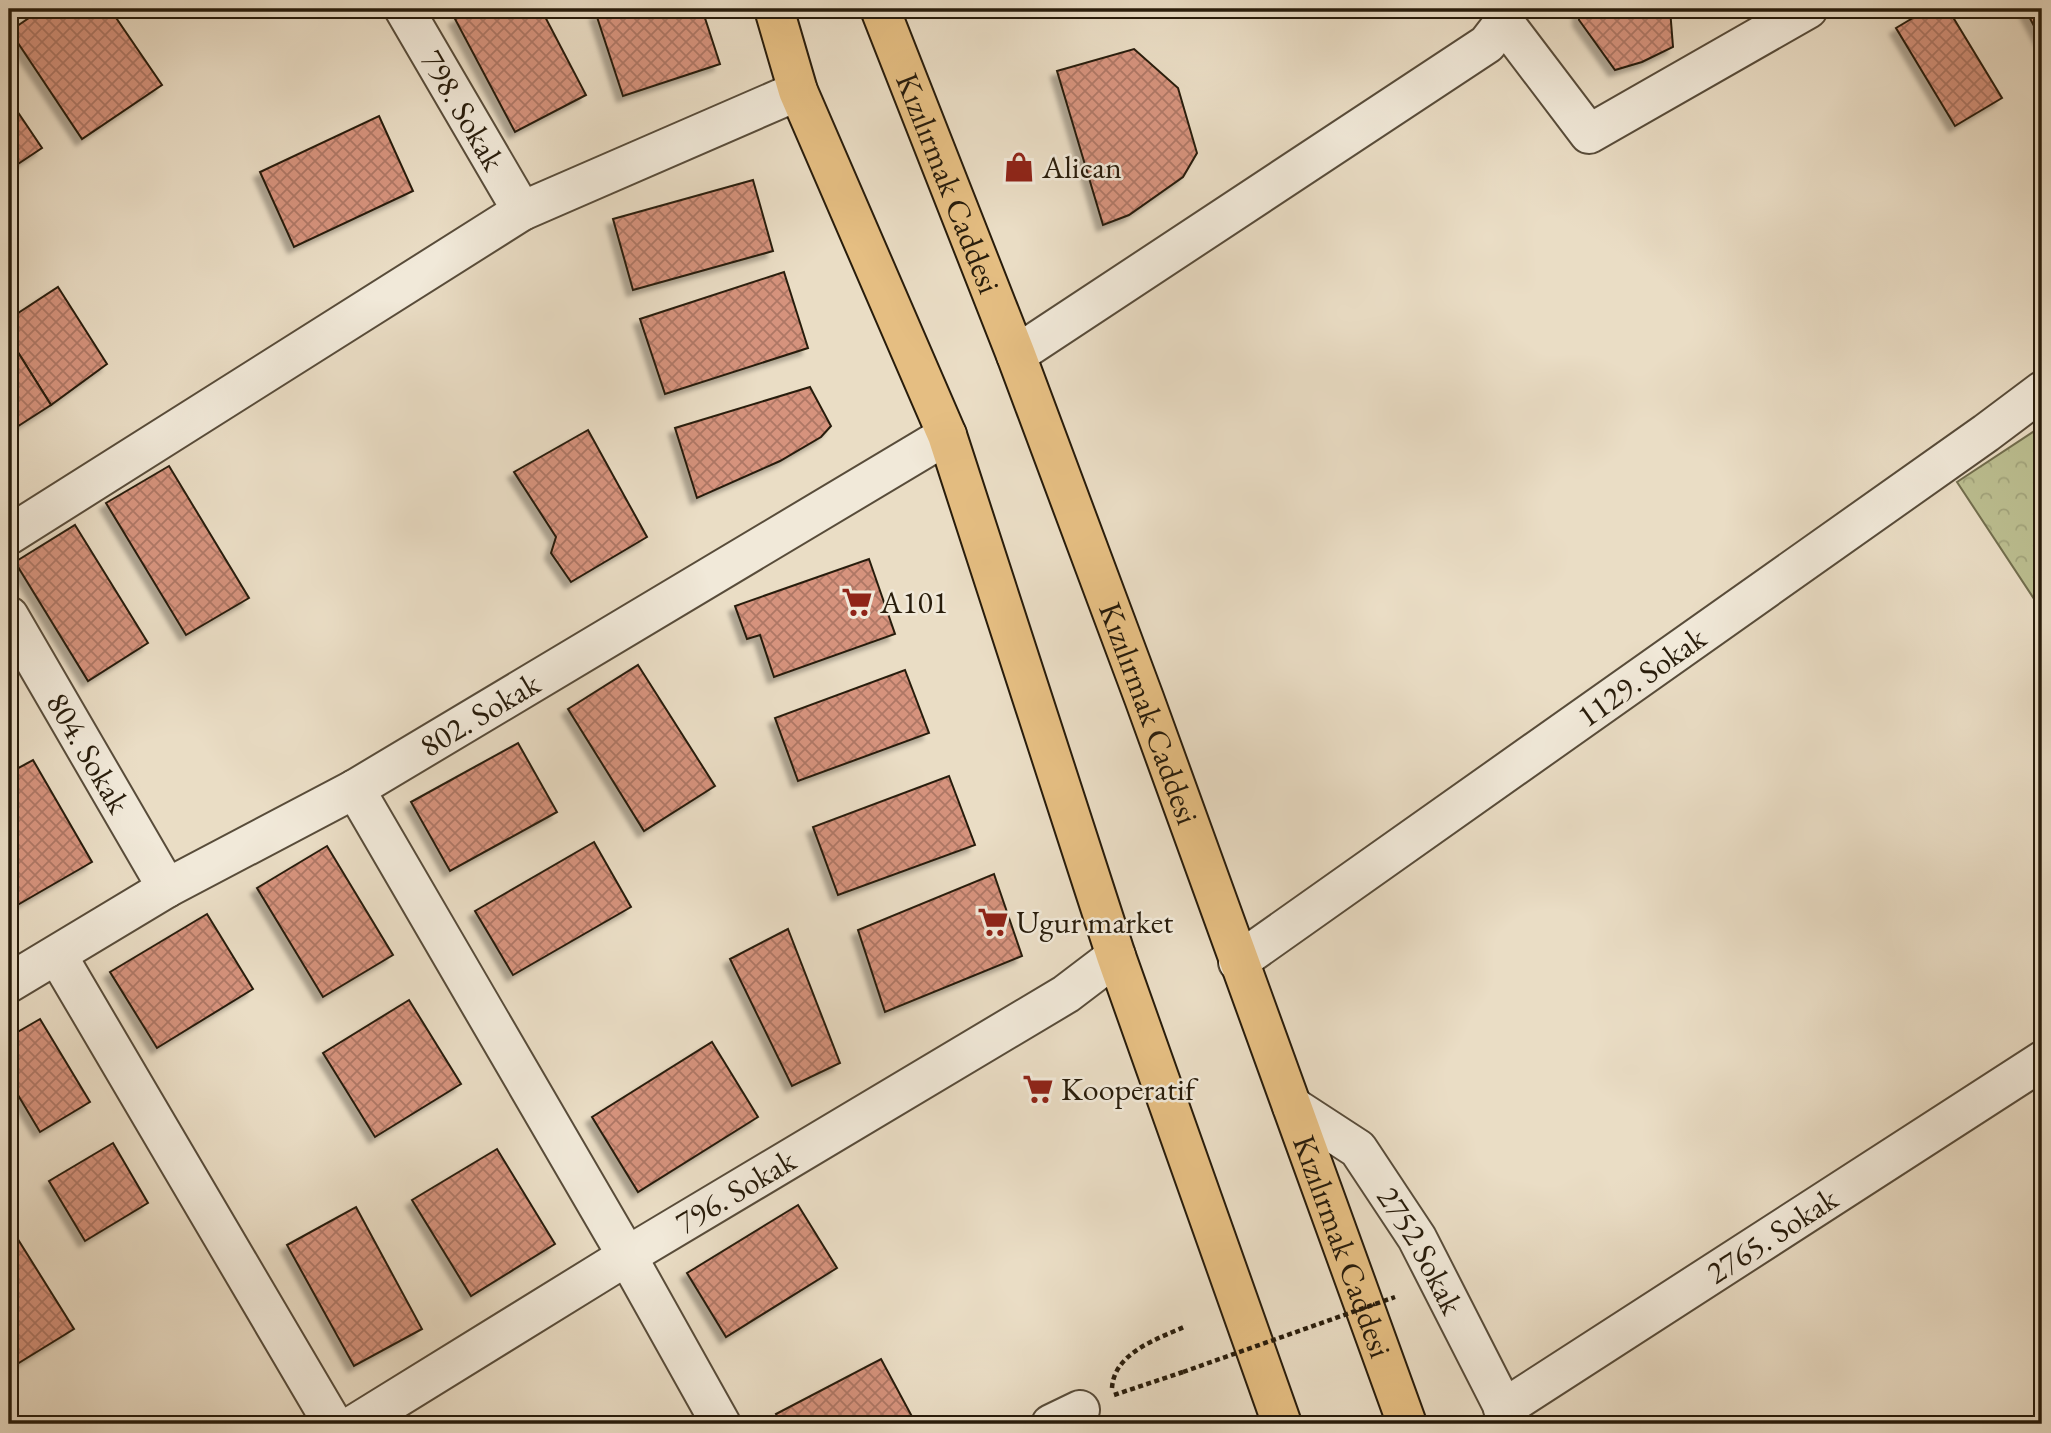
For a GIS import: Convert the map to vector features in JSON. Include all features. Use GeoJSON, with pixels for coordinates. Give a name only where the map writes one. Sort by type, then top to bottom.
{"type":"FeatureCollection","features":[{"type":"Feature","properties":{"kind":"main road"},"geometry":{"type":"LineString","coordinates":[[761,9],[947,435],[1116,956],[1282,1424]]}},
{"type":"Feature","properties":{"kind":"main road"},"geometry":{"type":"LineString","coordinates":[[774,9],[799,91]]}},
{"type":"Feature","properties":{"kind":"main road","name":"Kızılırmak Caddesi"},"geometry":{"type":"LineString","coordinates":[[880,9],[1016,355],[1144,698],[1407,1424]]}},
{"type":"Feature","properties":{"kind":"street","name":"798. Sokak"},"geometry":{"type":"LineString","coordinates":[[404,9],[522,211]]}},
{"type":"Feature","properties":{"kind":"street"},"geometry":{"type":"LineString","coordinates":[[1016,355],[1487,44],[1505,15],[1589,134],[1808,9]]}},
{"type":"Feature","properties":{"kind":"street"},"geometry":{"type":"LineString","coordinates":[[9,536],[522,211],[799,91]]}},
{"type":"Feature","properties":{"kind":"street","name":"1129. Sokak"},"geometry":{"type":"LineString","coordinates":[[1238,962],[2042,391]]}},
{"type":"Feature","properties":{"kind":"street","name":"802. Sokak"},"geometry":{"type":"LineString","coordinates":[[9,983],[167,888],[355,789],[947,435]]}},
{"type":"Feature","properties":{"kind":"street","name":"804. Sokak"},"geometry":{"type":"LineString","coordinates":[[9,616],[167,888]]}},
{"type":"Feature","properties":{"kind":"street"},"geometry":{"type":"LineString","coordinates":[[355,789],[627,1256],[721,1424]]}},
{"type":"Feature","properties":{"kind":"street"},"geometry":{"type":"LineString","coordinates":[[57,955],[332,1424]]}},
{"type":"Feature","properties":{"kind":"street","name":"796. Sokak"},"geometry":{"type":"LineString","coordinates":[[355,1424],[627,1256],[1066,994],[1116,956]]}},
{"type":"Feature","properties":{"kind":"street","name":"2765. Sokak"},"geometry":{"type":"LineString","coordinates":[[1507,1416],[2042,1062]]}},
{"type":"Feature","properties":{"kind":"street","name":"2752 Sokak"},"geometry":{"type":"LineString","coordinates":[[1292,1106],[1358,1149],[1417,1238],[1507,1416]]}},
{"type":"Feature","properties":{"kind":"path"},"geometry":{"type":"LineString","coordinates":[[1184,1327],[1125,1358],[1111,1384],[1113,1395],[1395,1297]]}},
{"type":"Feature","properties":{"kind":"green space"},"geometry":{"type":"Polygon","coordinates":[[[2042,426],[2042,611],[1957,482],[2042,426]]]}},
{"type":"Feature","properties":{"kind":"building"},"geometry":{"type":"Polygon","coordinates":[[[42,9],[110,9],[162,85],[82,139],[10,31],[42,9]]]}},
{"type":"Feature","properties":{"kind":"building"},"geometry":{"type":"Polygon","coordinates":[[[474,9],[541,9],[586,95],[515,132],[455,19],[474,9]]]}},
{"type":"Feature","properties":{"kind":"building"},"geometry":{"type":"Polygon","coordinates":[[[613,9],[702,9],[720,64],[623,96],[596,14],[613,9]]]}},
{"type":"Feature","properties":{"kind":"building"},"geometry":{"type":"Polygon","coordinates":[[[1579,9],[1670,9],[1673,47],[1642,62],[1615,70],[1579,20],[1579,9]]]}},
{"type":"Feature","properties":{"kind":"building"},"geometry":{"type":"Polygon","coordinates":[[[1928,9],[1948,9],[2002,98],[1955,126],[1896,28],[1928,9]]]}},
{"type":"Feature","properties":{"kind":"building"},"geometry":{"type":"Polygon","coordinates":[[[2025,9],[2042,9],[2042,41],[2025,9]]]}},
{"type":"Feature","properties":{"kind":"building"},"geometry":{"type":"Polygon","coordinates":[[[1134,49],[1178,88],[1197,153],[1183,177],[1129,215],[1103,225],[1057,71],[1134,49]]]}},
{"type":"Feature","properties":{"kind":"building"},"geometry":{"type":"Polygon","coordinates":[[[9,99],[42,148],[9,170],[9,99]]]}},
{"type":"Feature","properties":{"kind":"building"},"geometry":{"type":"Polygon","coordinates":[[[379,116],[413,191],[294,247],[260,172],[379,116]]]}},
{"type":"Feature","properties":{"kind":"building"},"geometry":{"type":"Polygon","coordinates":[[[753,180],[773,251],[633,290],[613,219],[753,180]]]}},
{"type":"Feature","properties":{"kind":"building"},"geometry":{"type":"Polygon","coordinates":[[[784,272],[808,348],[665,394],[640,319],[784,272]]]}},
{"type":"Feature","properties":{"kind":"building"},"geometry":{"type":"Polygon","coordinates":[[[58,287],[107,364],[51,405],[9,338],[9,319],[58,287]]]}},
{"type":"Feature","properties":{"kind":"building"},"geometry":{"type":"Polygon","coordinates":[[[9,338],[51,405],[9,432],[9,338]]]}},
{"type":"Feature","properties":{"kind":"building"},"geometry":{"type":"Polygon","coordinates":[[[810,387],[831,426],[821,437],[780,461],[697,498],[675,428],[810,387]]]}},
{"type":"Feature","properties":{"kind":"building"},"geometry":{"type":"Polygon","coordinates":[[[588,430],[647,537],[571,582],[551,553],[556,537],[514,472],[588,430]]]}},
{"type":"Feature","properties":{"kind":"building"},"geometry":{"type":"Polygon","coordinates":[[[169,466],[249,598],[186,635],[106,503],[169,466]]]}},
{"type":"Feature","properties":{"kind":"building"},"geometry":{"type":"Polygon","coordinates":[[[75,525],[148,643],[88,681],[15,562],[75,525]]]}},
{"type":"Feature","properties":{"kind":"building"},"geometry":{"type":"Polygon","coordinates":[[[869,559],[895,634],[774,677],[760,635],[747,639],[735,606],[869,559]]]}},
{"type":"Feature","properties":{"kind":"building"},"geometry":{"type":"Polygon","coordinates":[[[638,665],[715,786],[644,831],[568,709],[638,665]]]}},
{"type":"Feature","properties":{"kind":"building"},"geometry":{"type":"Polygon","coordinates":[[[905,670],[929,733],[798,781],[775,718],[905,670]]]}},
{"type":"Feature","properties":{"kind":"building"},"geometry":{"type":"Polygon","coordinates":[[[518,743],[557,812],[450,871],[411,802],[518,743]]]}},
{"type":"Feature","properties":{"kind":"building"},"geometry":{"type":"Polygon","coordinates":[[[33,760],[92,862],[14,907],[9,899],[9,773],[33,760]]]}},
{"type":"Feature","properties":{"kind":"building"},"geometry":{"type":"Polygon","coordinates":[[[949,776],[975,845],[838,895],[813,827],[949,776]]]}},
{"type":"Feature","properties":{"kind":"building"},"geometry":{"type":"Polygon","coordinates":[[[594,842],[631,907],[513,975],[475,911],[594,842]]]}},
{"type":"Feature","properties":{"kind":"building"},"geometry":{"type":"Polygon","coordinates":[[[327,846],[393,955],[323,997],[257,888],[327,846]]]}},
{"type":"Feature","properties":{"kind":"building"},"geometry":{"type":"Polygon","coordinates":[[[994,874],[1022,956],[885,1012],[858,930],[994,874]]]}},
{"type":"Feature","properties":{"kind":"building"},"geometry":{"type":"Polygon","coordinates":[[[207,914],[253,989],[157,1048],[110,972],[207,914]]]}},
{"type":"Feature","properties":{"kind":"building"},"geometry":{"type":"Polygon","coordinates":[[[788,929],[840,1063],[792,1086],[730,959],[788,929]]]}},
{"type":"Feature","properties":{"kind":"building"},"geometry":{"type":"Polygon","coordinates":[[[409,1000],[461,1084],[375,1137],[323,1053],[409,1000]]]}},
{"type":"Feature","properties":{"kind":"building"},"geometry":{"type":"Polygon","coordinates":[[[40,1019],[90,1102],[40,1132],[9,1080],[9,1037],[40,1019]]]}},
{"type":"Feature","properties":{"kind":"building"},"geometry":{"type":"Polygon","coordinates":[[[712,1042],[758,1117],[638,1192],[592,1117],[712,1042]]]}},
{"type":"Feature","properties":{"kind":"building"},"geometry":{"type":"Polygon","coordinates":[[[113,1143],[148,1203],[85,1241],[49,1181],[113,1143]]]}},
{"type":"Feature","properties":{"kind":"building"},"geometry":{"type":"Polygon","coordinates":[[[497,1149],[555,1244],[471,1296],[412,1200],[497,1149]]]}},
{"type":"Feature","properties":{"kind":"building"},"geometry":{"type":"Polygon","coordinates":[[[798,1205],[837,1268],[726,1337],[687,1273],[798,1205]]]}},
{"type":"Feature","properties":{"kind":"building"},"geometry":{"type":"Polygon","coordinates":[[[356,1207],[422,1329],[354,1366],[287,1245],[356,1207]]]}},
{"type":"Feature","properties":{"kind":"building"},"geometry":{"type":"Polygon","coordinates":[[[9,1225],[74,1329],[9,1369],[9,1225]]]}},
{"type":"Feature","properties":{"kind":"building"},"geometry":{"type":"Polygon","coordinates":[[[881,1359],[916,1424],[781,1424],[776,1414],[881,1359]]]}},
{"type":"Feature","properties":{"kind":"place","name":"Alican"},"geometry":{"type":"Point","coordinates":[1019,167]}},
{"type":"Feature","properties":{"kind":"place","name":"A101"},"geometry":{"type":"Point","coordinates":[857,602]}},
{"type":"Feature","properties":{"kind":"place","name":"Ugur market"},"geometry":{"type":"Point","coordinates":[993,922]}},
{"type":"Feature","properties":{"kind":"place","name":"Kooperatif"},"geometry":{"type":"Point","coordinates":[1038,1089]}}]}
